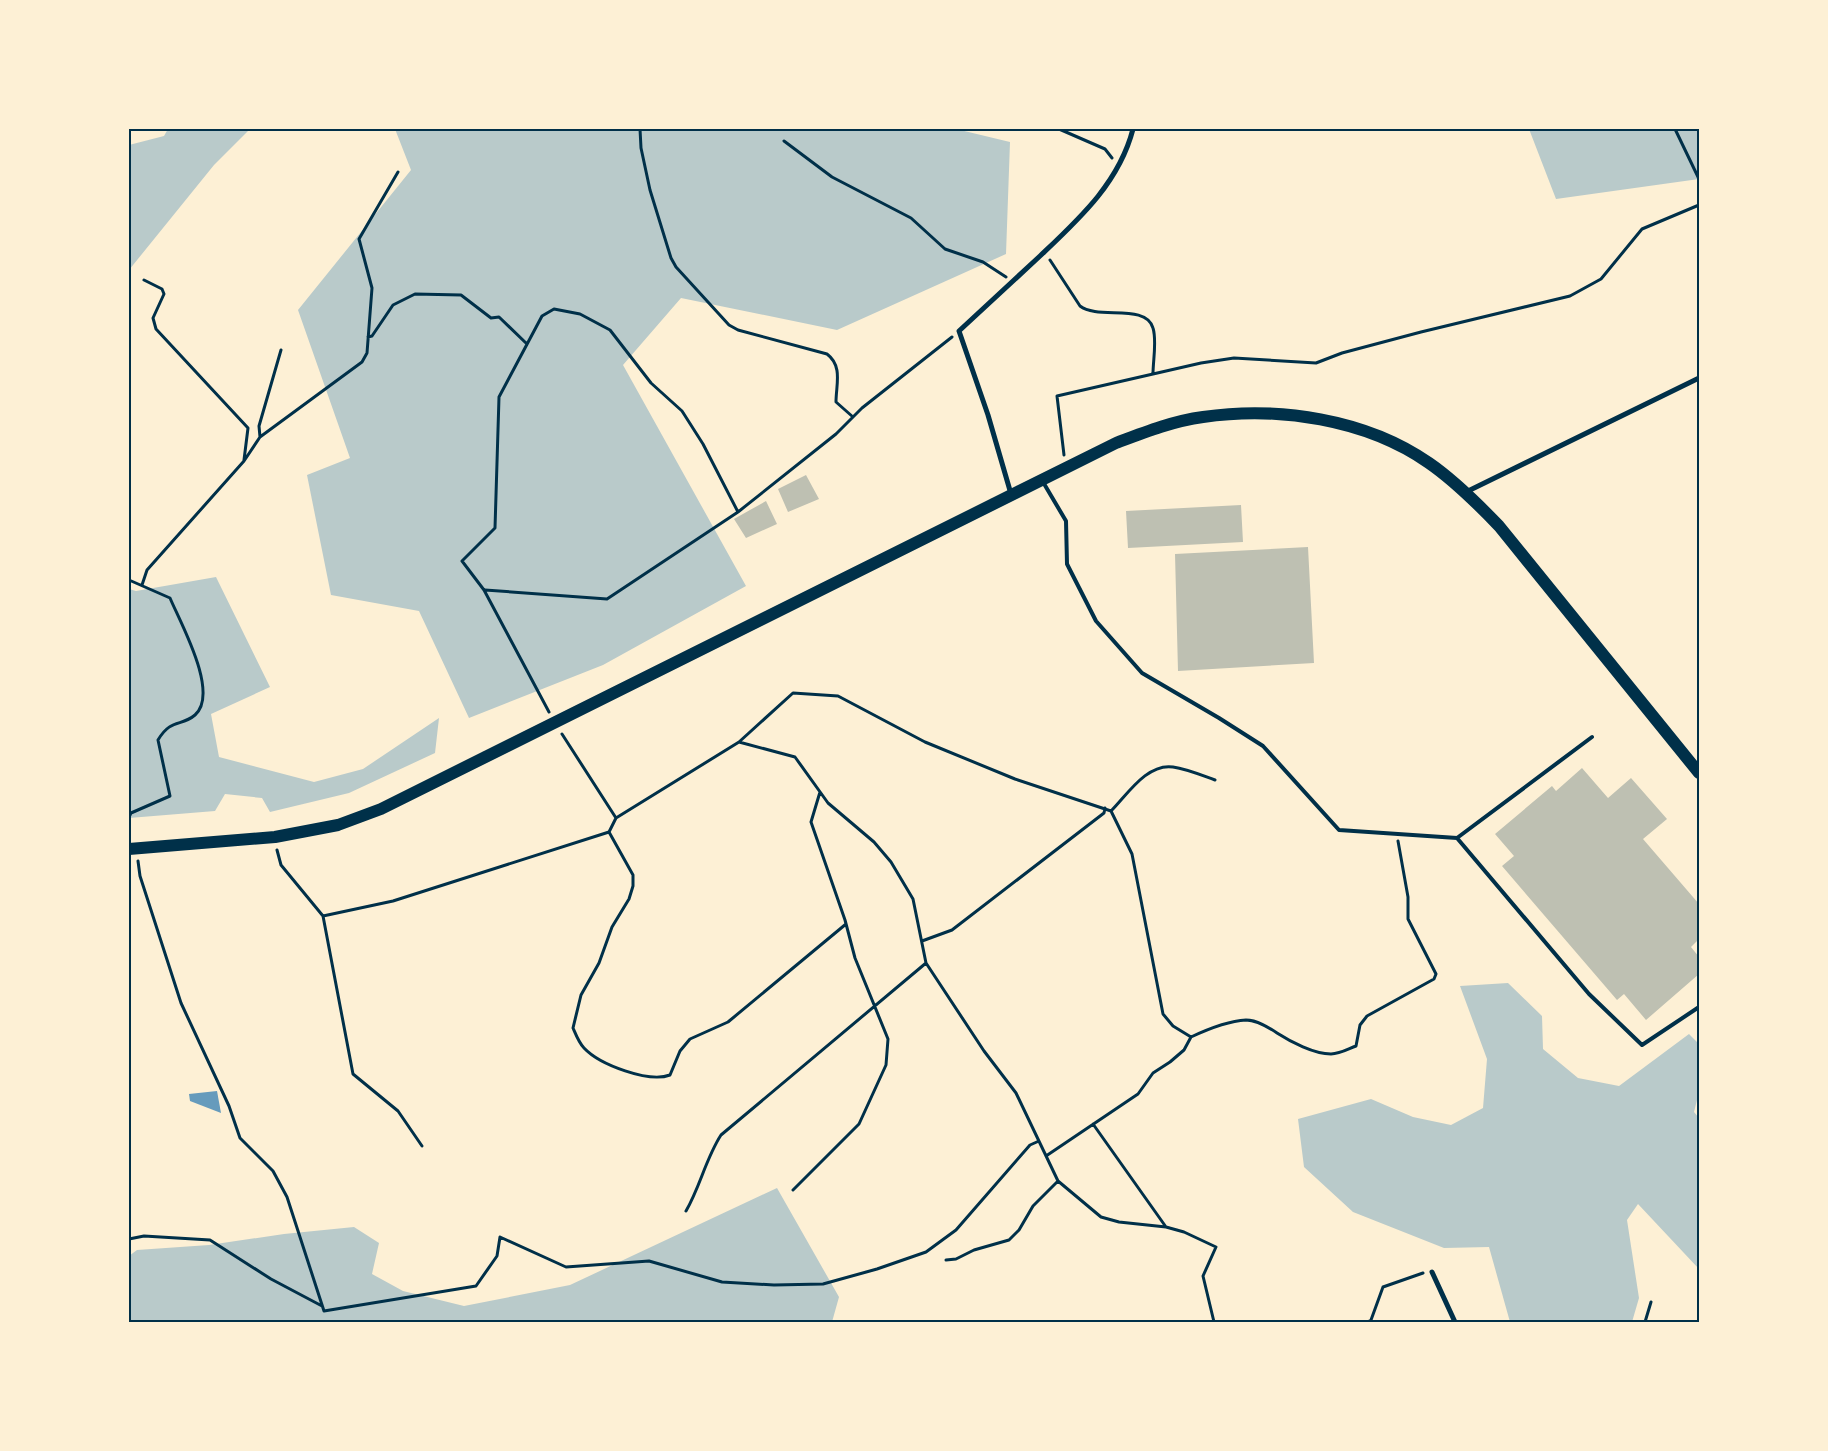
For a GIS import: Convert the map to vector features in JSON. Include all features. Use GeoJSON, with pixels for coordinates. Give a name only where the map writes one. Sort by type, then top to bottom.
{"type":"FeatureCollection","features":[{"type":"Feature","properties":{"kind":"main road"},"geometry":{"type":"LineString","coordinates":[[132,848],[274,837],[338,825],[381,809],[1116,443],[1163,426],[1202,417],[1246,412],[1284,414],[1333,422],[1372,434],[1428,462],[1466,492],[1499,526],[1539,574],[1699,773]]}},
{"type":"Feature","properties":{"kind":"street"},"geometry":{"type":"LineString","coordinates":[[1011,495],[988,415],[959,331],[1092,204],[1117,169],[1128,148],[1133,129]]}},
{"type":"Feature","properties":{"kind":"street"},"geometry":{"type":"LineString","coordinates":[[1466,492],[1699,378]]}},
{"type":"Feature","properties":{"kind":"street"},"geometry":{"type":"LineString","coordinates":[[1432,1272],[1455,1322]]}},
{"type":"Feature","properties":{"kind":"lane"},"geometry":{"type":"LineString","coordinates":[[1042,480],[1066,521],[1067,564],[1096,621],[1142,673],[1263,746],[1339,830],[1457,838],[1592,737]]}},
{"type":"Feature","properties":{"kind":"lane"},"geometry":{"type":"LineString","coordinates":[[1457,838],[1589,994],[1642,1045],[1699,1007]]}},
{"type":"Feature","properties":{"kind":"path"},"geometry":{"type":"LineString","coordinates":[[640,129],[640,148],[650,190],[661,230],[676,267],[729,325],[738,330],[826,354],[834,360],[837,369],[836,402],[853,417]]}},
{"type":"Feature","properties":{"kind":"path"},"geometry":{"type":"LineString","coordinates":[[1059,129],[1105,149],[1112,156],[1117,169]]}},
{"type":"Feature","properties":{"kind":"path"},"geometry":{"type":"LineString","coordinates":[[1675,129],[1699,180]]}},
{"type":"Feature","properties":{"kind":"path"},"geometry":{"type":"LineString","coordinates":[[784,141],[832,177],[910,218],[945,249],[983,262],[1012,282]]}},
{"type":"Feature","properties":{"kind":"path"},"geometry":{"type":"LineString","coordinates":[[142,585],[147,570],[244,461],[260,437],[362,362],[366,352],[372,288],[359,239],[398,172]]}},
{"type":"Feature","properties":{"kind":"path"},"geometry":{"type":"LineString","coordinates":[[1065,468],[1056,396],[1234,358],[1316,363],[1342,353],[1421,332],[1570,296],[1601,279],[1642,229],[1699,205]]}},
{"type":"Feature","properties":{"kind":"path"},"geometry":{"type":"LineString","coordinates":[[1044,251],[1080,306],[1086,311],[1135,314],[1148,320],[1153,329],[1153,374]]}},
{"type":"Feature","properties":{"kind":"path"},"geometry":{"type":"LineString","coordinates":[[144,280],[162,289],[164,294],[153,318],[156,329],[248,428],[244,461]]}},
{"type":"Feature","properties":{"kind":"path"},"geometry":{"type":"LineString","coordinates":[[368,337],[372,336],[393,304],[415,294],[461,296],[492,318],[498,318],[527,344]]}},
{"type":"Feature","properties":{"kind":"path"},"geometry":{"type":"LineString","coordinates":[[616,818],[554,723],[484,590],[462,561],[495,528],[499,397],[542,316],[554,309],[580,314],[610,330],[651,383],[682,411],[703,444],[738,512]]}},
{"type":"Feature","properties":{"kind":"path"},"geometry":{"type":"LineString","coordinates":[[484,590],[607,598],[738,512],[836,434],[853,417],[959,331]]}},
{"type":"Feature","properties":{"kind":"path"},"geometry":{"type":"LineString","coordinates":[[260,437],[259,426],[280,350]]}},
{"type":"Feature","properties":{"kind":"path"},"geometry":{"type":"LineString","coordinates":[[129,580],[170,598],[200,665],[203,702],[195,715],[165,728],[158,740],[170,796],[131,813],[129,817]]}},
{"type":"Feature","properties":{"kind":"path"},"geometry":{"type":"LineString","coordinates":[[323,916],[393,901],[609,832],[616,818],[739,742],[793,693],[838,696],[925,742],[1015,779],[1111,811],[1132,854],[1163,1014],[1173,1026],[1191,1037]]}},
{"type":"Feature","properties":{"kind":"path"},"geometry":{"type":"LineString","coordinates":[[739,742],[795,757],[828,804],[874,842],[891,862],[913,899],[926,962],[984,1051],[1016,1093],[1058,1181],[1101,1217],[1119,1222],[1166,1227],[1184,1232],[1216,1247],[1203,1276],[1214,1322]]}},
{"type":"Feature","properties":{"kind":"path"},"geometry":{"type":"LineString","coordinates":[[1111,811],[1147,774],[1159,768],[1171,766],[1215,780]]}},
{"type":"Feature","properties":{"kind":"path"},"geometry":{"type":"LineString","coordinates":[[793,1190],[859,1124],[886,1065],[888,1039],[855,958],[846,924],[811,822],[820,792]]}},
{"type":"Feature","properties":{"kind":"path"},"geometry":{"type":"LineString","coordinates":[[922,941],[952,930],[1104,813],[1105,808]]}},
{"type":"Feature","properties":{"kind":"path"},"geometry":{"type":"LineString","coordinates":[[609,832],[633,875],[633,886],[629,898],[612,927],[599,963],[581,995],[573,1028],[584,1048],[616,1068],[661,1078],[670,1075],[680,1051],[690,1039],[728,1022],[846,924]]}},
{"type":"Feature","properties":{"kind":"path"},"geometry":{"type":"LineString","coordinates":[[1046,1156],[1138,1094],[1153,1073],[1184,1050],[1191,1037],[1208,1028],[1246,1020],[1267,1027],[1288,1040],[1314,1050],[1330,1054],[1341,1052],[1356,1046],[1360,1025],[1367,1016],[1434,979],[1436,974],[1408,919],[1408,897],[1399,855],[1398,834]]}},
{"type":"Feature","properties":{"kind":"path"},"geometry":{"type":"LineString","coordinates":[[274,837],[281,865],[323,916],[353,1074],[398,1111],[422,1146]]}},
{"type":"Feature","properties":{"kind":"path"},"geometry":{"type":"LineString","coordinates":[[132,848],[181,1003],[229,1106],[240,1138],[273,1171],[287,1197],[324,1311],[476,1286],[497,1256],[500,1237],[566,1267],[649,1261],[722,1282],[774,1285],[823,1284],[877,1269],[926,1252],[956,1230],[1030,1145],[1039,1141]]}},
{"type":"Feature","properties":{"kind":"path"},"geometry":{"type":"LineString","coordinates":[[686,1212],[698,1190],[713,1147],[722,1135],[926,962]]}},
{"type":"Feature","properties":{"kind":"path"},"geometry":{"type":"LineString","coordinates":[[1093,1124],[1166,1227]]}},
{"type":"Feature","properties":{"kind":"path"},"geometry":{"type":"LineString","coordinates":[[946,1260],[956,1259],[974,1250],[1009,1240],[1019,1230],[1033,1206],[1058,1181]]}},
{"type":"Feature","properties":{"kind":"path"},"geometry":{"type":"LineString","coordinates":[[129,1239],[144,1236],[210,1240],[271,1279],[322,1306]]}},
{"type":"Feature","properties":{"kind":"path"},"geometry":{"type":"LineString","coordinates":[[1368,1322],[1371,1320],[1383,1287],[1417,1273],[1432,1272]]}},
{"type":"Feature","properties":{"kind":"path"},"geometry":{"type":"LineString","coordinates":[[1645,1322],[1651,1302]]}},
{"type":"Feature","properties":{"kind":"shaded area"},"geometry":{"type":"Polygon","coordinates":[[[168,129],[250,129],[214,165],[129,270],[129,145],[164,136],[168,129]]]}},
{"type":"Feature","properties":{"kind":"shaded area"},"geometry":{"type":"Polygon","coordinates":[[[395,129],[956,129],[1010,142],[1006,254],[837,330],[681,298],[623,365],[746,586],[603,665],[469,718],[419,611],[331,595],[307,475],[350,458],[298,310],[411,170],[395,129]]]}},
{"type":"Feature","properties":{"kind":"shaded area"},"geometry":{"type":"Polygon","coordinates":[[[1529,129],[1699,129],[1699,179],[1556,199],[1529,129]]]}},
{"type":"Feature","properties":{"kind":"shaded area"},"geometry":{"type":"Polygon","coordinates":[[[216,577],[270,687],[211,714],[219,757],[314,782],[363,769],[439,718],[435,753],[349,793],[270,812],[262,798],[225,794],[215,811],[129,818],[129,589],[136,591],[216,577]]]}},
{"type":"Feature","properties":{"kind":"shaded area"},"geometry":{"type":"Polygon","coordinates":[[[1508,983],[1542,1016],[1543,1049],[1578,1078],[1619,1086],[1689,1034],[1699,1044],[1699,1092],[1694,1112],[1699,1118],[1699,1269],[1638,1204],[1627,1220],[1639,1298],[1632,1322],[1510,1322],[1489,1247],[1444,1248],[1353,1212],[1304,1167],[1298,1119],[1371,1099],[1413,1117],[1451,1125],[1483,1108],[1487,1059],[1460,986],[1508,983]]]}},
{"type":"Feature","properties":{"kind":"shaded area"},"geometry":{"type":"Polygon","coordinates":[[[777,1188],[839,1297],[832,1322],[129,1322],[129,1256],[137,1250],[209,1245],[284,1234],[354,1227],[379,1243],[372,1274],[403,1291],[464,1306],[570,1285],[777,1188]]]}},
{"type":"Feature","properties":{"kind":"water"},"geometry":{"type":"Polygon","coordinates":[[[217,1091],[221,1113],[190,1101],[189,1094],[217,1091]]]}},
{"type":"Feature","properties":{"kind":"building"},"geometry":{"type":"Polygon","coordinates":[[[806,475],[819,499],[788,512],[778,489],[806,475]]]}},
{"type":"Feature","properties":{"kind":"building"},"geometry":{"type":"Polygon","coordinates":[[[766,501],[777,524],[746,538],[734,519],[766,501]]]}},
{"type":"Feature","properties":{"kind":"building"},"geometry":{"type":"Polygon","coordinates":[[[1241,505],[1243,542],[1128,548],[1126,511],[1241,505]]]}},
{"type":"Feature","properties":{"kind":"building"},"geometry":{"type":"Polygon","coordinates":[[[1308,547],[1314,663],[1178,671],[1175,554],[1308,547]]]}},
{"type":"Feature","properties":{"kind":"building"},"geometry":{"type":"Polygon","coordinates":[[[1582,768],[1608,798],[1631,778],[1667,819],[1643,839],[1699,904],[1699,939],[1691,947],[1699,957],[1699,974],[1646,1020],[1624,994],[1617,1000],[1502,866],[1514,856],[1495,834],[1552,786],[1556,791],[1582,768]]]}}]}
